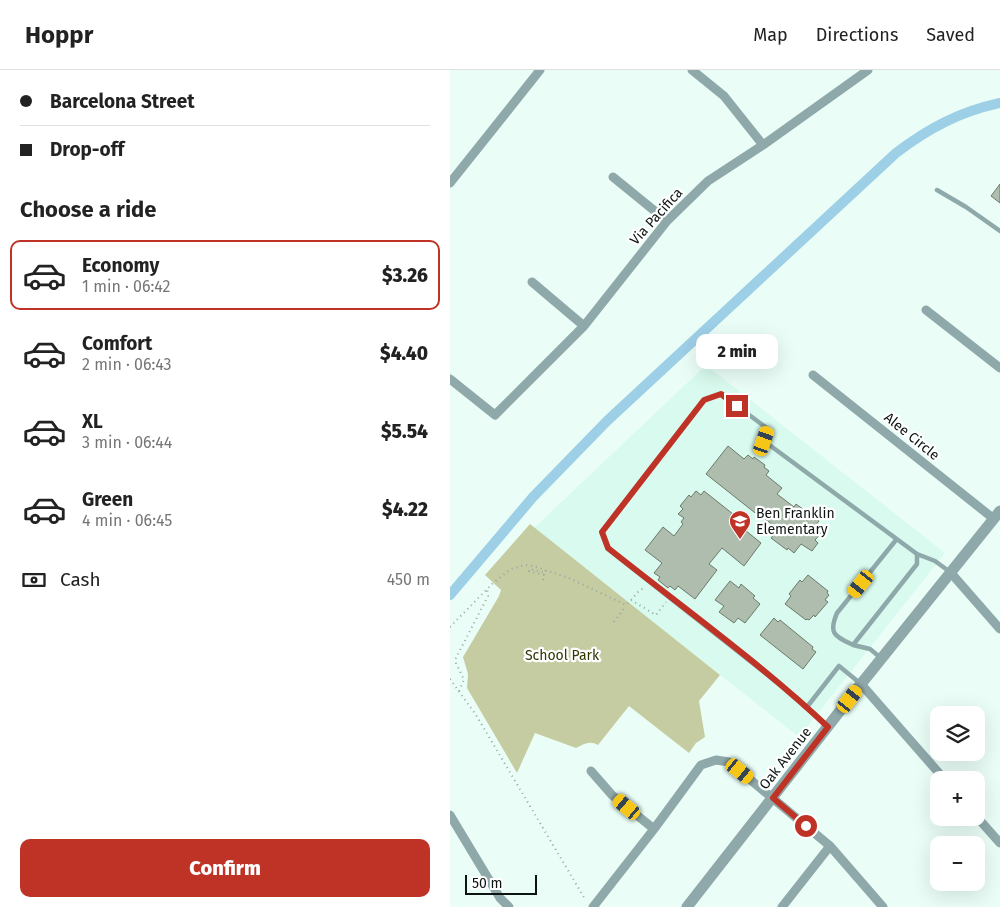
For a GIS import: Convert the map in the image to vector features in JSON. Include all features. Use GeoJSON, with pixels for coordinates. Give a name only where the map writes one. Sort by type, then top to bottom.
{"type":"FeatureCollection","features":[{"type":"Feature","properties":{"kind":"street"},"geometry":{"type":"LineString","coordinates":[[450,183],[540,70]]}},
{"type":"Feature","properties":{"kind":"street"},"geometry":{"type":"LineString","coordinates":[[692,70],[724,96],[763,145]]}},
{"type":"Feature","properties":{"kind":"street","name":"Via Pacifica"},"geometry":{"type":"LineString","coordinates":[[450,379],[495,415],[584,326],[667,221],[708,181],[763,145],[868,70]]}},
{"type":"Feature","properties":{"kind":"street"},"geometry":{"type":"LineString","coordinates":[[613,177],[667,221]]}},
{"type":"Feature","properties":{"kind":"street"},"geometry":{"type":"LineString","coordinates":[[532,282],[584,326]]}},
{"type":"Feature","properties":{"kind":"street"},"geometry":{"type":"LineString","coordinates":[[926,310],[1000,368]]}},
{"type":"Feature","properties":{"kind":"street","name":"Alee Circle"},"geometry":{"type":"LineString","coordinates":[[813,375],[997,515]]}},
{"type":"Feature","properties":{"kind":"street","name":"Oak Avenue"},"geometry":{"type":"LineString","coordinates":[[688,907],[861,684],[997,515]]}},
{"type":"Feature","properties":{"kind":"street"},"geometry":{"type":"LineString","coordinates":[[951,573],[1000,629]]}},
{"type":"Feature","properties":{"kind":"street"},"geometry":{"type":"LineString","coordinates":[[861,684],[937,771]]}},
{"type":"Feature","properties":{"kind":"street"},"geometry":{"type":"LineString","coordinates":[[593,907],[701,765],[716,760],[729,762],[830,846],[883,907]]}},
{"type":"Feature","properties":{"kind":"street"},"geometry":{"type":"LineString","coordinates":[[591,771],[612,794],[654,829]]}},
{"type":"Feature","properties":{"kind":"street"},"geometry":{"type":"LineString","coordinates":[[450,815],[500,898],[509,907]]}},
{"type":"Feature","properties":{"kind":"street"},"geometry":{"type":"LineString","coordinates":[[985,826],[1000,843]]}},
{"type":"Feature","properties":{"kind":"street"},"geometry":{"type":"LineString","coordinates":[[782,907],[830,846]]}},
{"type":"Feature","properties":{"kind":"lane"},"geometry":{"type":"LineString","coordinates":[[938,190],[1000,231]]}},
{"type":"Feature","properties":{"kind":"lane"},"geometry":{"type":"LineString","coordinates":[[828,727],[807,707],[608,548],[602,532],[704,400],[721,394],[768,429],[764,441],[896,540],[917,554],[934,561],[951,573]]}},
{"type":"Feature","properties":{"kind":"lane"},"geometry":{"type":"LineString","coordinates":[[882,659],[870,649],[853,645],[836,636],[832,625],[837,614],[896,540]]}},
{"type":"Feature","properties":{"kind":"lane"},"geometry":{"type":"LineString","coordinates":[[853,645],[917,564],[917,554]]}},
{"type":"Feature","properties":{"kind":"lane"},"geometry":{"type":"LineString","coordinates":[[807,707],[839,666],[861,684]]}},
{"type":"Feature","properties":{"kind":"path"},"geometry":{"type":"LineString","coordinates":[[450,627],[487,589],[511,569],[525,565],[569,578],[626,605]]}},
{"type":"Feature","properties":{"kind":"path"},"geometry":{"type":"LineString","coordinates":[[543,580],[544,575],[529,571],[530,569],[545,572],[546,570]]}},
{"type":"Feature","properties":{"kind":"path"},"geometry":{"type":"LineString","coordinates":[[614,622],[630,600],[652,583]]}},
{"type":"Feature","properties":{"kind":"path"},"geometry":{"type":"LineString","coordinates":[[459,693],[464,680],[456,663],[456,658],[488,596],[487,589]]}},
{"type":"Feature","properties":{"kind":"path"},"geometry":{"type":"LineString","coordinates":[[630,600],[656,615],[670,597]]}},
{"type":"Feature","properties":{"kind":"path"},"geometry":{"type":"LineString","coordinates":[[450,679],[476,714],[585,899]]}},
{"type":"Feature","properties":{"kind":"shaded area","name":"Ben Franklin Elementary"},"geometry":{"type":"Polygon","coordinates":[[[706,365],[945,553],[799,737],[534,528],[706,365]]]}},
{"type":"Feature","properties":{"kind":"green space","name":"School Park"},"geometry":{"type":"Polygon","coordinates":[[[530,524],[720,675],[699,701],[705,737],[696,743],[689,753],[629,706],[598,745],[589,743],[576,748],[535,733],[517,773],[467,688],[468,674],[463,657],[501,590],[485,575],[530,524]]]}},
{"type":"Feature","properties":{"kind":"building"},"geometry":{"type":"Polygon","coordinates":[[[1000,184],[1000,203],[991,196],[1000,184]]]}},
{"type":"Feature","properties":{"kind":"building"},"geometry":{"type":"Polygon","coordinates":[[[728,446],[744,459],[748,455],[765,465],[764,467],[769,471],[766,475],[782,488],[777,494],[794,507],[796,504],[819,521],[814,527],[821,533],[815,540],[818,543],[812,551],[801,544],[794,553],[788,548],[787,550],[771,538],[778,529],[706,474],[728,446]]]}},
{"type":"Feature","properties":{"kind":"building"},"geometry":{"type":"Polygon","coordinates":[[[696,491],[701,495],[704,491],[743,522],[740,526],[761,543],[744,566],[722,548],[709,564],[717,570],[695,599],[678,586],[675,590],[670,586],[668,588],[658,580],[660,577],[654,573],[662,563],[645,550],[663,527],[674,536],[683,524],[681,522],[684,518],[678,514],[683,509],[680,506],[689,495],[691,497],[696,491]]]}},
{"type":"Feature","properties":{"kind":"building"},"geometry":{"type":"Polygon","coordinates":[[[808,575],[828,591],[829,595],[825,600],[828,602],[815,617],[814,615],[809,620],[806,620],[785,604],[791,596],[789,594],[800,580],[802,582],[808,575]]]}},
{"type":"Feature","properties":{"kind":"building"},"geometry":{"type":"Polygon","coordinates":[[[730,581],[739,588],[741,584],[755,596],[753,598],[760,604],[745,623],[738,618],[734,623],[719,612],[724,606],[715,600],[730,581]]]}},
{"type":"Feature","properties":{"kind":"building"},"geometry":{"type":"Polygon","coordinates":[[[774,618],[778,622],[780,620],[813,647],[812,649],[816,652],[803,669],[760,635],[774,618]]]}},
{"type":"Feature","properties":{"kind":"waterway"},"geometry":{"type":"LineString","coordinates":[[450,595],[533,497],[607,421],[896,153],[920,136],[945,122],[971,111],[1000,103]]}},
{"type":"Feature","properties":{"kind":"place","name":"Ben Franklin Elementary"},"geometry":{"type":"Point","coordinates":[740,540]}},
{"type":"Feature","properties":{"kind":"route"},"geometry":{"type":"LineString","coordinates":[[737,406],[721,394],[704,400],[602,532],[608,548],[743,654],[798,699],[828,727],[773,798],[806,826]]}}]}
